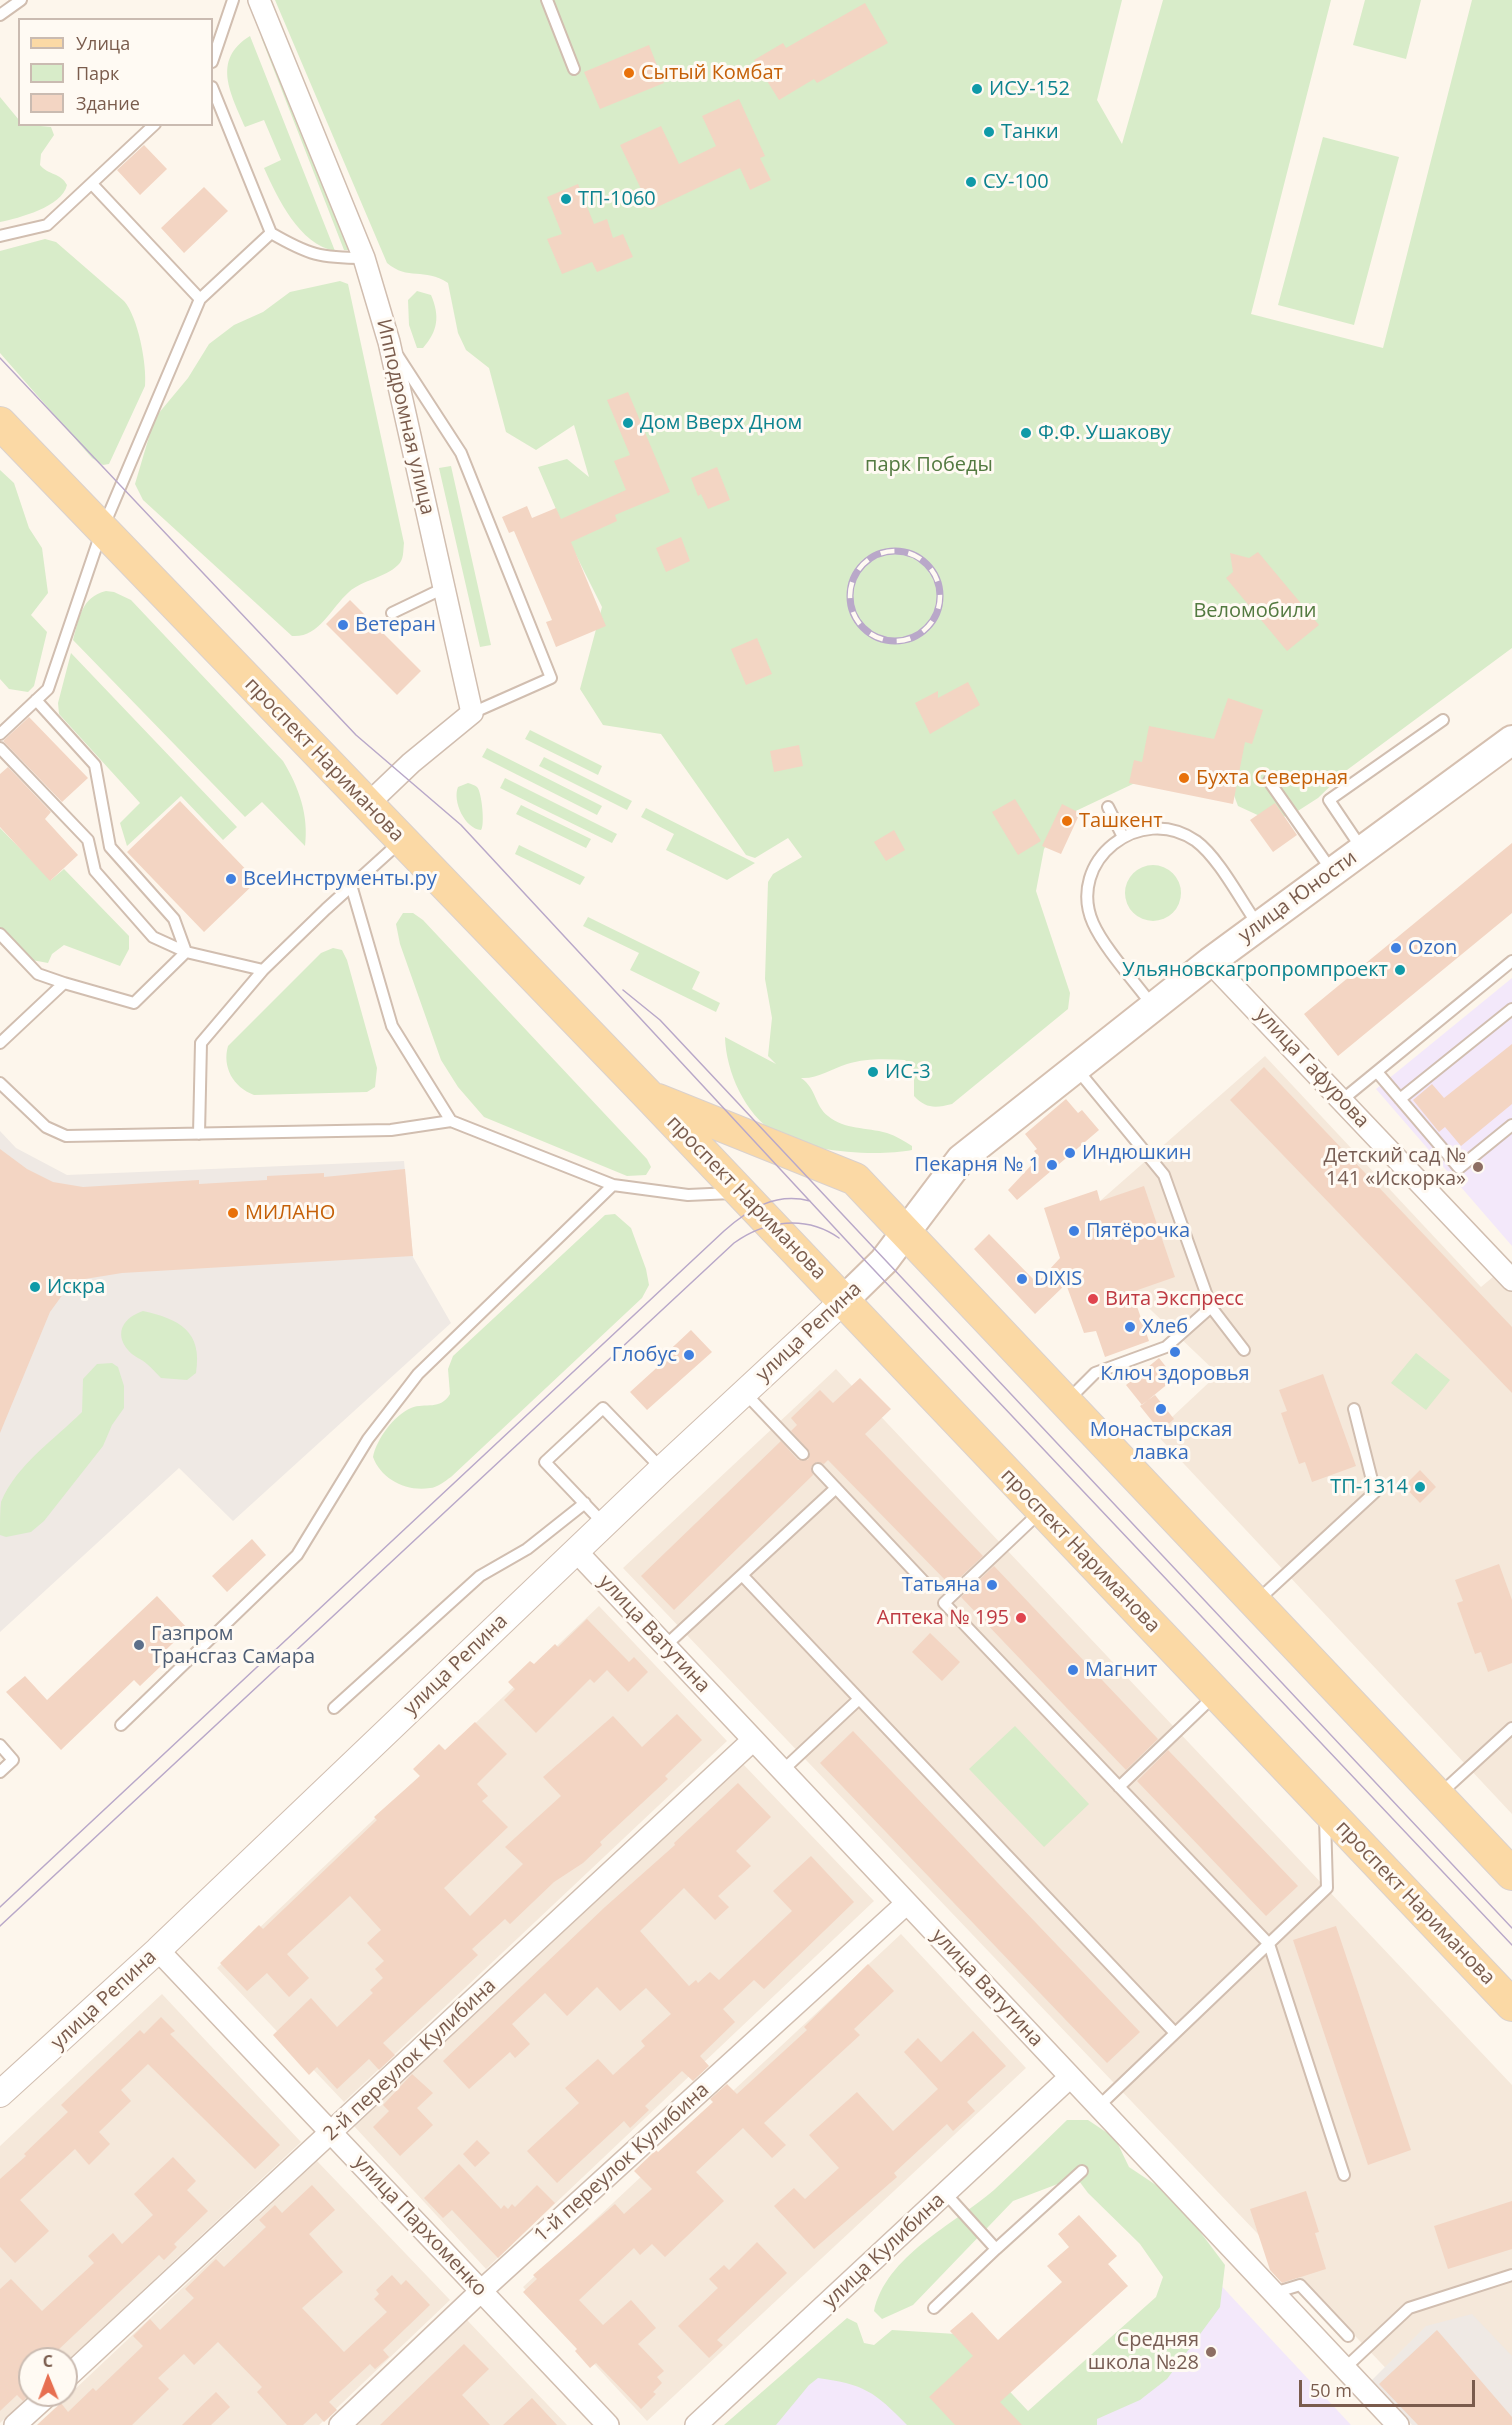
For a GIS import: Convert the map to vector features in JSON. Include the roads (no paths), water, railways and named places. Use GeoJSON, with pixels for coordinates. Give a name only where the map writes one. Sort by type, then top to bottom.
{"type":"FeatureCollection","features":[{"type":"Feature","properties":{"kind":"main road","name":"проспект Нариманова"},"geometry":{"type":"LineString","coordinates":[[0,423],[649,1096],[1512,2005]]}},
{"type":"Feature","properties":{"kind":"main road","name":"улица Юности"},"geometry":{"type":"LineString","coordinates":[[906,1231],[961,1159],[1258,925],[1512,740]]}},
{"type":"Feature","properties":{"kind":"main road","name":"проспект Нариманова"},"geometry":{"type":"LineString","coordinates":[[649,1096],[855,1179],[1512,1874]]}},
{"type":"Feature","properties":{"kind":"main road","name":"улица Репина"},"geometry":{"type":"LineString","coordinates":[[843,1301],[875,1271],[906,1231]]}},
{"type":"Feature","properties":{"kind":"street","name":"Ипподромная улица"},"geometry":{"type":"LineString","coordinates":[[260,0],[364,258],[389,342],[472,713]]}},
{"type":"Feature","properties":{"kind":"street"},"geometry":{"type":"LineString","coordinates":[[367,805],[411,763],[472,713]]}},
{"type":"Feature","properties":{"kind":"street","name":"улица Гафурова"},"geometry":{"type":"LineString","coordinates":[[1210,962],[1512,1280]]}},
{"type":"Feature","properties":{"kind":"street","name":"улица Репина"},"geometry":{"type":"LineString","coordinates":[[0,2094],[158,1950],[662,1469],[843,1301]]}},
{"type":"Feature","properties":{"kind":"street","name":"улица Ватутина"},"geometry":{"type":"LineString","coordinates":[[576,1551],[1398,2425]]}},
{"type":"Feature","properties":{"kind":"street","name":"2-й переулок Кулибина"},"geometry":{"type":"LineString","coordinates":[[78,2367],[753,1740]]}},
{"type":"Feature","properties":{"kind":"street","name":"1-й переулок Кулибина"},"geometry":{"type":"LineString","coordinates":[[340,2425],[481,2291],[907,1903]]}},
{"type":"Feature","properties":{"kind":"street","name":"улица Пархоменко"},"geometry":{"type":"LineString","coordinates":[[158,1950],[608,2425]]}},
{"type":"Feature","properties":{"kind":"street","name":"улица Кулибина"},"geometry":{"type":"LineString","coordinates":[[696,2425],[1070,2077]]}},
{"type":"Feature","properties":{"kind":"street"},"geometry":{"type":"LineString","coordinates":[[15,2425],[35,2407]]}},
{"type":"Feature","properties":{"kind":"lane"},"geometry":{"type":"LineString","coordinates":[[0,15],[21,0]]}},
{"type":"Feature","properties":{"kind":"lane"},"geometry":{"type":"LineString","coordinates":[[213,59],[233,0]]}},
{"type":"Feature","properties":{"kind":"lane"},"geometry":{"type":"LineString","coordinates":[[547,0],[574,69]]}},
{"type":"Feature","properties":{"kind":"lane"},"geometry":{"type":"LineString","coordinates":[[213,89],[271,233],[298,248],[324,258],[364,258]]}},
{"type":"Feature","properties":{"kind":"lane"},"geometry":{"type":"LineString","coordinates":[[0,236],[47,225],[153,126]]}},
{"type":"Feature","properties":{"kind":"lane"},"geometry":{"type":"LineString","coordinates":[[92,184],[200,299]]}},
{"type":"Feature","properties":{"kind":"lane"},"geometry":{"type":"LineString","coordinates":[[0,734],[48,688],[102,530],[200,299],[271,233]]}},
{"type":"Feature","properties":{"kind":"lane"},"geometry":{"type":"LineString","coordinates":[[389,342],[461,453],[550,678],[472,713]]}},
{"type":"Feature","properties":{"kind":"lane"},"geometry":{"type":"LineString","coordinates":[[392,613],[444,588]]}},
{"type":"Feature","properties":{"kind":"lane"},"geometry":{"type":"LineString","coordinates":[[36,700],[95,765],[110,848],[174,919],[186,952]]}},
{"type":"Feature","properties":{"kind":"lane"},"geometry":{"type":"LineString","coordinates":[[1362,849],[1329,800],[1443,720]]}},
{"type":"Feature","properties":{"kind":"lane"},"geometry":{"type":"LineString","coordinates":[[0,748],[88,840],[95,871],[153,936],[186,952],[263,970]]}},
{"type":"Feature","properties":{"kind":"lane"},"geometry":{"type":"LineString","coordinates":[[1269,781],[1332,871]]}},
{"type":"Feature","properties":{"kind":"lane"},"geometry":{"type":"LineString","coordinates":[[1108,807],[1123,837]]}},
{"type":"Feature","properties":{"kind":"lane"},"geometry":{"type":"LineString","coordinates":[[1153,1006],[1094,924],[1088,904],[1089,882],[1096,862],[1111,844],[1131,832],[1154,828],[1177,831],[1197,842],[1213,860],[1258,925]]}},
{"type":"Feature","properties":{"kind":"lane"},"geometry":{"type":"LineString","coordinates":[[199,1134],[201,1043],[263,970],[351,885],[402,840]]}},
{"type":"Feature","properties":{"kind":"lane"},"geometry":{"type":"LineString","coordinates":[[351,885],[392,1026],[451,1121]]}},
{"type":"Feature","properties":{"kind":"lane"},"geometry":{"type":"LineString","coordinates":[[0,934],[38,974],[134,1003],[186,952]]}},
{"type":"Feature","properties":{"kind":"lane"},"geometry":{"type":"LineString","coordinates":[[1342,1100],[1512,961]]}},
{"type":"Feature","properties":{"kind":"lane"},"geometry":{"type":"LineString","coordinates":[[0,1043],[64,983]]}},
{"type":"Feature","properties":{"kind":"lane"},"geometry":{"type":"LineString","coordinates":[[1400,1099],[1512,1009]]}},
{"type":"Feature","properties":{"kind":"lane"},"geometry":{"type":"LineString","coordinates":[[1075,1067],[1164,1175],[1211,1307],[1244,1350]]}},
{"type":"Feature","properties":{"kind":"lane"},"geometry":{"type":"LineString","coordinates":[[1377,1072],[1459,1168],[1512,1125]]}},
{"type":"Feature","properties":{"kind":"lane"},"geometry":{"type":"LineString","coordinates":[[0,1083],[46,1127],[66,1136],[391,1130],[451,1121],[613,1185],[688,1195],[740,1193]]}},
{"type":"Feature","properties":{"kind":"lane"},"geometry":{"type":"LineString","coordinates":[[122,1725],[297,1555],[368,1439],[418,1374],[613,1185]]}},
{"type":"Feature","properties":{"kind":"lane"},"geometry":{"type":"LineString","coordinates":[[1067,1402],[1095,1373],[1166,1347],[1211,1307]]}},
{"type":"Feature","properties":{"kind":"lane"},"geometry":{"type":"LineString","coordinates":[[744,1392],[803,1454]]}},
{"type":"Feature","properties":{"kind":"lane"},"geometry":{"type":"LineString","coordinates":[[604,1524],[546,1462],[603,1408],[662,1469]]}},
{"type":"Feature","properties":{"kind":"lane"},"geometry":{"type":"LineString","coordinates":[[1256,1602],[1375,1492],[1354,1409]]}},
{"type":"Feature","properties":{"kind":"lane"},"geometry":{"type":"LineString","coordinates":[[818,1469],[928,1586]]}},
{"type":"Feature","properties":{"kind":"lane"},"geometry":{"type":"LineString","coordinates":[[665,1646],[836,1488]]}},
{"type":"Feature","properties":{"kind":"lane"},"geometry":{"type":"LineString","coordinates":[[334,1708],[480,1576],[527,1549],[585,1503]]}},
{"type":"Feature","properties":{"kind":"lane"},"geometry":{"type":"LineString","coordinates":[[1042,1510],[944,1603],[1269,1944],[1344,2175]]}},
{"type":"Feature","properties":{"kind":"lane"},"geometry":{"type":"LineString","coordinates":[[742,1575],[1175,2032]]}},
{"type":"Feature","properties":{"kind":"lane"},"geometry":{"type":"LineString","coordinates":[[1119,1787],[1216,1694]]}},
{"type":"Feature","properties":{"kind":"lane"},"geometry":{"type":"LineString","coordinates":[[782,1771],[859,1699]]}},
{"type":"Feature","properties":{"kind":"lane"},"geometry":{"type":"LineString","coordinates":[[1438,1795],[1512,1728]]}},
{"type":"Feature","properties":{"kind":"lane"},"geometry":{"type":"LineString","coordinates":[[0,1745],[13,1760],[0,1772]]}},
{"type":"Feature","properties":{"kind":"lane"},"geometry":{"type":"LineString","coordinates":[[1098,2106],[1327,1888],[1325,1808]]}},
{"type":"Feature","properties":{"kind":"lane"},"geometry":{"type":"LineString","coordinates":[[934,2308],[1082,2171]]}},
{"type":"Feature","properties":{"kind":"lane"},"geometry":{"type":"LineString","coordinates":[[946,2194],[996,2249]]}},
{"type":"Feature","properties":{"kind":"lane"},"geometry":{"type":"LineString","coordinates":[[1345,2368],[1409,2308],[1512,2275]]}},
{"type":"Feature","properties":{"kind":"lane"},"geometry":{"type":"LineString","coordinates":[[1274,2293],[1300,2285],[1348,2336]]}},
{"type":"Feature","properties":{"kind":"tram line"},"geometry":{"type":"LineString","coordinates":[[0,358],[356,735],[461,825],[858,1253],[1512,1945]]}},
{"type":"Feature","properties":{"kind":"tram line"},"geometry":{"type":"LineString","coordinates":[[623,990],[660,1020],[1512,1928]]}},
{"type":"Feature","properties":{"kind":"tram line"},"geometry":{"type":"LineString","coordinates":[[0,1907],[724,1231],[763,1204],[785,1199],[810,1201]]}},
{"type":"Feature","properties":{"kind":"tram line"},"geometry":{"type":"LineString","coordinates":[[0,1926],[734,1243],[759,1229],[786,1223],[813,1226],[839,1238]]}},
{"type":"Feature","properties":{"kind":"railway"},"geometry":{"type":"LineString","coordinates":[[895,551],[912,555],[927,564],[936,579],[940,596],[936,613],[927,628],[912,637],[895,641],[878,637],[863,628],[854,613],[850,596],[854,579],[863,564],[878,555],[895,551]]}},
{"type":"Feature","properties":{"kind":"place","name":"Сытый Комбат"},"geometry":{"type":"Point","coordinates":[629,73]}},
{"type":"Feature","properties":{"kind":"place","name":"ИСУ-152"},"geometry":{"type":"Point","coordinates":[977,89]}},
{"type":"Feature","properties":{"kind":"place","name":"Танки"},"geometry":{"type":"Point","coordinates":[989,132]}},
{"type":"Feature","properties":{"kind":"place","name":"СУ-100"},"geometry":{"type":"Point","coordinates":[971,182]}},
{"type":"Feature","properties":{"kind":"place","name":"ТП-1060"},"geometry":{"type":"Point","coordinates":[566,199]}},
{"type":"Feature","properties":{"kind":"place","name":"Дом Вверх Дном"},"geometry":{"type":"Point","coordinates":[628,423]}},
{"type":"Feature","properties":{"kind":"place","name":"Ф.Ф. Ушакову"},"geometry":{"type":"Point","coordinates":[1026,433]}},
{"type":"Feature","properties":{"kind":"place","name":"Ветеран"},"geometry":{"type":"Point","coordinates":[343,625]}},
{"type":"Feature","properties":{"kind":"place","name":"Бухта Северная"},"geometry":{"type":"Point","coordinates":[1184,778]}},
{"type":"Feature","properties":{"kind":"place","name":"Ташкент"},"geometry":{"type":"Point","coordinates":[1067,821]}},
{"type":"Feature","properties":{"kind":"place","name":"ВсеИнструменты.ру"},"geometry":{"type":"Point","coordinates":[231,879]}},
{"type":"Feature","properties":{"kind":"place","name":"Ozon"},"geometry":{"type":"Point","coordinates":[1396,948]}},
{"type":"Feature","properties":{"kind":"place","name":"Ульяновскагропромпроект"},"geometry":{"type":"Point","coordinates":[1400,970]}},
{"type":"Feature","properties":{"kind":"place","name":"ИС-3"},"geometry":{"type":"Point","coordinates":[873,1072]}},
{"type":"Feature","properties":{"kind":"place","name":"Индюшкин"},"geometry":{"type":"Point","coordinates":[1070,1153]}},
{"type":"Feature","properties":{"kind":"place","name":"Пекарня № 1"},"geometry":{"type":"Point","coordinates":[1052,1165]}},
{"type":"Feature","properties":{"kind":"place","name":"Детский сад № 141 «Искорка»"},"geometry":{"type":"Point","coordinates":[1478,1167]}},
{"type":"Feature","properties":{"kind":"place","name":"МИЛАНО"},"geometry":{"type":"Point","coordinates":[233,1213]}},
{"type":"Feature","properties":{"kind":"place","name":"Пятёрочка"},"geometry":{"type":"Point","coordinates":[1074,1231]}},
{"type":"Feature","properties":{"kind":"place","name":"DIXIS"},"geometry":{"type":"Point","coordinates":[1022,1279]}},
{"type":"Feature","properties":{"kind":"place","name":"Искра"},"geometry":{"type":"Point","coordinates":[35,1287]}},
{"type":"Feature","properties":{"kind":"place","name":"Вита Экспресс"},"geometry":{"type":"Point","coordinates":[1093,1299]}},
{"type":"Feature","properties":{"kind":"place","name":"Хлеб"},"geometry":{"type":"Point","coordinates":[1130,1327]}},
{"type":"Feature","properties":{"kind":"place","name":"Ключ здоровья"},"geometry":{"type":"Point","coordinates":[1175,1352]}},
{"type":"Feature","properties":{"kind":"place","name":"Глобус"},"geometry":{"type":"Point","coordinates":[689,1355]}},
{"type":"Feature","properties":{"kind":"place","name":"Монастырская лавка"},"geometry":{"type":"Point","coordinates":[1161,1409]}},
{"type":"Feature","properties":{"kind":"place","name":"ТП-1314"},"geometry":{"type":"Point","coordinates":[1420,1487]}},
{"type":"Feature","properties":{"kind":"place","name":"Татьяна"},"geometry":{"type":"Point","coordinates":[992,1585]}},
{"type":"Feature","properties":{"kind":"place","name":"Аптека № 195"},"geometry":{"type":"Point","coordinates":[1021,1618]}},
{"type":"Feature","properties":{"kind":"place","name":"Газпром Трансгаз Самара"},"geometry":{"type":"Point","coordinates":[139,1645]}},
{"type":"Feature","properties":{"kind":"place","name":"Магнит"},"geometry":{"type":"Point","coordinates":[1073,1670]}},
{"type":"Feature","properties":{"kind":"place","name":"Средняя школа №28"},"geometry":{"type":"Point","coordinates":[1211,2352]}},
{"type":"Feature","properties":{"kind":"park label","name":"парк Победы"},"geometry":{"type":"Point","coordinates":[929,465]}},
{"type":"Feature","properties":{"kind":"park label","name":"Веломобили"},"geometry":{"type":"Point","coordinates":[1255,611]}}]}
